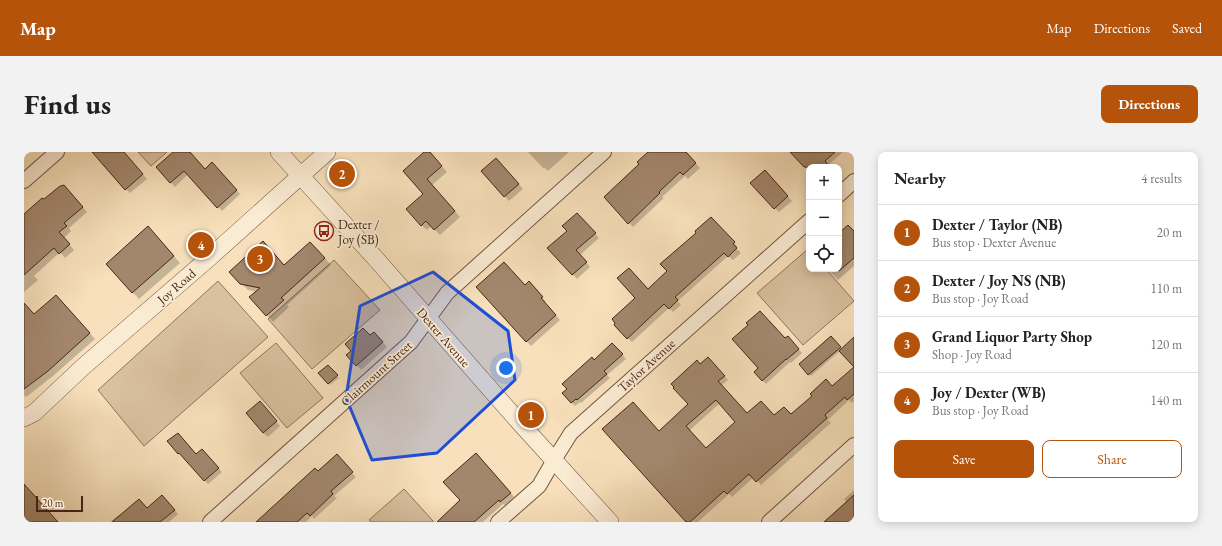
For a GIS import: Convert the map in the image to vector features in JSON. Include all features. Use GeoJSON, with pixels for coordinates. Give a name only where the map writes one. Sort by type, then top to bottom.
{"type":"FeatureCollection","features":[{"type":"Feature","properties":{"kind":"street"},"geometry":{"type":"LineString","coordinates":[[24,181],[57,152]]}},
{"type":"Feature","properties":{"kind":"street","name":"Dexter Avenue"},"geometry":{"type":"LineString","coordinates":[[279,152],[610,522]]}},
{"type":"Feature","properties":{"kind":"street","name":"Joy Road"},"geometry":{"type":"LineString","coordinates":[[24,418],[34,413],[84,366],[209,258],[327,152]]}},
{"type":"Feature","properties":{"kind":"street","name":"Clairmount Street"},"geometry":{"type":"LineString","coordinates":[[210,522],[411,342],[446,293],[604,152]]}},
{"type":"Feature","properties":{"kind":"street"},"geometry":{"type":"LineString","coordinates":[[842,192],[854,181]]}},
{"type":"Feature","properties":{"kind":"street","name":"Taylor Avenue"},"geometry":{"type":"LineString","coordinates":[[498,522],[539,486],[571,433],[806,224]]}},
{"type":"Feature","properties":{"kind":"street"},"geometry":{"type":"LineString","coordinates":[[769,522],[854,445]]}},
{"type":"Feature","properties":{"kind":"highlighted area"},"geometry":{"type":"Polygon","coordinates":[[[433,272],[508,331],[515,380],[437,453],[372,460],[346,398],[360,306],[433,272]]]}},
{"type":"Feature","properties":{"kind":"shaded area"},"geometry":{"type":"Polygon","coordinates":[[[138,152],[167,152],[151,166],[138,152]]]}},
{"type":"Feature","properties":{"kind":"shaded area"},"geometry":{"type":"Polygon","coordinates":[[[806,251],[806,272],[829,272],[854,301],[803,345],[757,293],[806,251]]]}},
{"type":"Feature","properties":{"kind":"shaded area"},"geometry":{"type":"Polygon","coordinates":[[[334,260],[380,310],[312,369],[268,319],[334,260]]]}},
{"type":"Feature","properties":{"kind":"shaded area"},"geometry":{"type":"Polygon","coordinates":[[[218,281],[268,337],[144,446],[98,390],[218,281]]]}},
{"type":"Feature","properties":{"kind":"shaded area"},"geometry":{"type":"Polygon","coordinates":[[[276,343],[323,398],[287,428],[240,373],[276,343]]]}},
{"type":"Feature","properties":{"kind":"shaded area"},"geometry":{"type":"Polygon","coordinates":[[[404,489],[434,522],[371,522],[369,520],[404,489]]]}},
{"type":"Feature","properties":{"kind":"building"},"geometry":{"type":"Polygon","coordinates":[[[92,152],[124,152],[143,174],[125,190],[92,152]]]}},
{"type":"Feature","properties":{"kind":"building"},"geometry":{"type":"Polygon","coordinates":[[[173,152],[190,152],[205,169],[212,162],[237,190],[217,208],[184,171],[170,183],[156,167],[173,152]]]}},
{"type":"Feature","properties":{"kind":"building"},"geometry":{"type":"Polygon","coordinates":[[[424,152],[430,152],[442,166],[427,179],[455,211],[434,230],[426,221],[421,226],[406,209],[423,194],[403,171],[424,152]]]}},
{"type":"Feature","properties":{"kind":"building"},"geometry":{"type":"Polygon","coordinates":[[[648,152],[686,152],[696,163],[683,175],[680,172],[628,224],[604,197],[639,164],[637,162],[648,152]]]}},
{"type":"Feature","properties":{"kind":"building"},"geometry":{"type":"Polygon","coordinates":[[[790,152],[835,152],[825,161],[828,164],[806,164],[806,167],[804,167],[790,152]]]}},
{"type":"Feature","properties":{"kind":"building"},"geometry":{"type":"Polygon","coordinates":[[[496,158],[519,184],[504,197],[481,171],[496,158]]]}},
{"type":"Feature","properties":{"kind":"building"},"geometry":{"type":"Polygon","coordinates":[[[765,170],[788,196],[774,209],[750,183],[765,170]]]}},
{"type":"Feature","properties":{"kind":"building"},"geometry":{"type":"Polygon","coordinates":[[[64,185],[83,207],[64,223],[67,226],[59,232],[70,244],[59,254],[54,248],[24,275],[24,214],[42,198],[44,199],[60,186],[64,185]]]}},
{"type":"Feature","properties":{"kind":"building"},"geometry":{"type":"Polygon","coordinates":[[[577,213],[596,233],[576,250],[587,262],[572,275],[547,248],[567,231],[562,226],[577,213]]]}},
{"type":"Feature","properties":{"kind":"building"},"geometry":{"type":"Polygon","coordinates":[[[711,217],[735,242],[733,244],[737,248],[728,257],[724,253],[675,297],[678,300],[669,309],[664,304],[627,339],[614,325],[615,323],[612,319],[635,298],[617,278],[629,268],[648,289],[667,271],[660,264],[696,233],[695,231],[711,217]]]}},
{"type":"Feature","properties":{"kind":"building"},"geometry":{"type":"Polygon","coordinates":[[[848,225],[854,231],[854,258],[842,268],[842,236],[842,230],[848,225]]]}},
{"type":"Feature","properties":{"kind":"building"},"geometry":{"type":"Polygon","coordinates":[[[148,226],[174,256],[132,293],[106,264],[148,226]]]}},
{"type":"Feature","properties":{"kind":"building"},"geometry":{"type":"Polygon","coordinates":[[[263,241],[284,265],[310,242],[325,258],[281,298],[284,300],[266,316],[249,297],[260,288],[240,284],[229,272],[263,241]]]}},
{"type":"Feature","properties":{"kind":"building"},"geometry":{"type":"Polygon","coordinates":[[[504,262],[525,285],[529,281],[556,315],[526,342],[476,287],[504,262]]]}},
{"type":"Feature","properties":{"kind":"building"},"geometry":{"type":"Polygon","coordinates":[[[56,295],[90,333],[48,371],[24,389],[24,303],[34,314],[56,295]]]}},
{"type":"Feature","properties":{"kind":"building"},"geometry":{"type":"Polygon","coordinates":[[[760,311],[785,338],[788,336],[799,349],[762,381],[754,372],[758,368],[732,339],[748,325],[746,323],[760,311]]]}},
{"type":"Feature","properties":{"kind":"building"},"geometry":{"type":"Polygon","coordinates":[[[363,328],[370,335],[374,332],[383,342],[356,366],[346,355],[351,351],[345,344],[363,328]]]}},
{"type":"Feature","properties":{"kind":"building"},"geometry":{"type":"Polygon","coordinates":[[[831,336],[841,347],[808,375],[799,364],[831,336]]]}},
{"type":"Feature","properties":{"kind":"building"},"geometry":{"type":"Polygon","coordinates":[[[854,337],[854,367],[839,351],[854,337]]]}},
{"type":"Feature","properties":{"kind":"building"},"geometry":{"type":"Polygon","coordinates":[[[612,343],[623,354],[604,371],[607,374],[577,400],[576,399],[571,403],[562,393],[567,389],[562,384],[592,357],[594,360],[612,343]]]}},
{"type":"Feature","properties":{"kind":"building"},"geometry":{"type":"Polygon","coordinates":[[[708,357],[725,376],[718,381],[747,413],[761,401],[774,415],[784,407],[791,414],[812,396],[810,394],[826,379],[832,386],[854,367],[854,394],[847,400],[845,397],[825,415],[827,418],[756,482],[749,474],[727,494],[724,491],[690,522],[686,522],[602,429],[633,402],[659,431],[688,404],[671,384],[697,360],[700,364],[708,357]],[[716,400],[686,426],[706,448],[735,422],[716,400]]]}},
{"type":"Feature","properties":{"kind":"building"},"geometry":{"type":"Polygon","coordinates":[[[328,365],[338,375],[328,384],[318,373],[328,365]]]}},
{"type":"Feature","properties":{"kind":"building"},"geometry":{"type":"Polygon","coordinates":[[[260,401],[277,421],[263,433],[246,413],[260,401]]]}},
{"type":"Feature","properties":{"kind":"building"},"geometry":{"type":"Polygon","coordinates":[[[178,433],[196,454],[202,449],[219,468],[204,481],[167,441],[178,433]]]}},
{"type":"Feature","properties":{"kind":"building"},"geometry":{"type":"Polygon","coordinates":[[[476,453],[511,493],[500,502],[499,500],[474,522],[437,522],[460,500],[443,482],[476,453]]]}},
{"type":"Feature","properties":{"kind":"building"},"geometry":{"type":"Polygon","coordinates":[[[337,454],[353,472],[331,491],[333,494],[310,516],[307,513],[297,522],[256,522],[315,468],[318,471],[337,454]]]}},
{"type":"Feature","properties":{"kind":"building"},"geometry":{"type":"Polygon","coordinates":[[[24,484],[58,522],[24,522],[24,484]]]}},
{"type":"Feature","properties":{"kind":"building"},"geometry":{"type":"Polygon","coordinates":[[[162,495],[175,510],[160,522],[112,522],[139,499],[147,508],[162,495]]]}},
{"type":"Feature","properties":{"kind":"building"},"geometry":{"type":"Polygon","coordinates":[[[854,495],[854,522],[824,522],[854,495]]]}},
{"type":"Feature","properties":{"kind":"place","name":"Dexter / Joy NS (NB)"},"geometry":{"type":"Point","coordinates":[342,174]}},
{"type":"Feature","properties":{"kind":"place","name":"Dexter / Joy (SB)"},"geometry":{"type":"Point","coordinates":[324,231]}},
{"type":"Feature","properties":{"kind":"place","name":"Joy / Dexter (WB)"},"geometry":{"type":"Point","coordinates":[201,245]}},
{"type":"Feature","properties":{"kind":"place","name":"Grand Liquor Party Shop"},"geometry":{"type":"Point","coordinates":[260,259]}},
{"type":"Feature","properties":{"kind":"place","name":"Dexter / Taylor (NB)"},"geometry":{"type":"Point","coordinates":[531,415]}}]}
